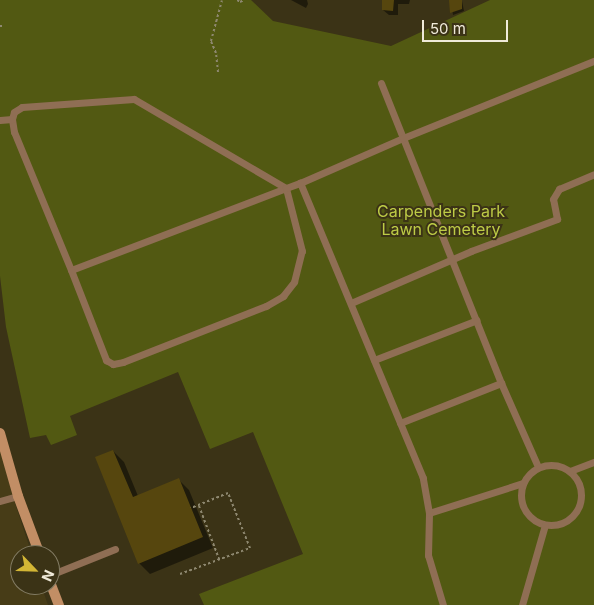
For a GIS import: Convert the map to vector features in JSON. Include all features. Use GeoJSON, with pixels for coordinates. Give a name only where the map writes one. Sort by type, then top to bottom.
{"type":"FeatureCollection","features":[{"type":"Feature","properties":{"kind":"main road"},"geometry":{"type":"LineString","coordinates":[[0,433],[18,496],[36,545]]}},
{"type":"Feature","properties":{"kind":"lane"},"geometry":{"type":"LineString","coordinates":[[71,270],[300,183],[403,138],[594,61]]}},
{"type":"Feature","properties":{"kind":"lane"},"geometry":{"type":"LineString","coordinates":[[381,84],[437,218],[452,262],[501,383],[538,468]]}},
{"type":"Feature","properties":{"kind":"lane"},"geometry":{"type":"LineString","coordinates":[[134,99],[286,188],[302,250],[294,282],[283,296],[266,306],[123,362],[113,364],[106,360],[14,132],[12,119],[14,112],[22,107],[134,99]]}},
{"type":"Feature","properties":{"kind":"lane"},"geometry":{"type":"LineString","coordinates":[[0,120],[12,119]]}},
{"type":"Feature","properties":{"kind":"lane"},"geometry":{"type":"LineString","coordinates":[[350,303],[452,262],[471,251],[557,219],[553,199],[559,189],[594,174]]}},
{"type":"Feature","properties":{"kind":"lane"},"geometry":{"type":"LineString","coordinates":[[300,183],[423,478],[429,513],[428,555],[443,605]]}},
{"type":"Feature","properties":{"kind":"lane"},"geometry":{"type":"LineString","coordinates":[[374,360],[477,320]]}},
{"type":"Feature","properties":{"kind":"lane"},"geometry":{"type":"LineString","coordinates":[[400,423],[501,383]]}},
{"type":"Feature","properties":{"kind":"lane"},"geometry":{"type":"LineString","coordinates":[[570,471],[594,462]]}},
{"type":"Feature","properties":{"kind":"lane"},"geometry":{"type":"LineString","coordinates":[[555,465],[570,471],[580,484],[582,500],[575,515],[561,524],[545,525],[533,520],[524,509],[521,496],[524,483],[530,474],[538,468],[555,465]]}},
{"type":"Feature","properties":{"kind":"lane"},"geometry":{"type":"LineString","coordinates":[[429,513],[524,483]]}},
{"type":"Feature","properties":{"kind":"lane"},"geometry":{"type":"LineString","coordinates":[[0,501],[18,496]]}},
{"type":"Feature","properties":{"kind":"lane"},"geometry":{"type":"LineString","coordinates":[[522,605],[545,525]]}},
{"type":"Feature","properties":{"kind":"lane"},"geometry":{"type":"LineString","coordinates":[[60,571],[115,550]]}},
{"type":"Feature","properties":{"kind":"path"},"geometry":{"type":"LineString","coordinates":[[218,72],[216,53],[211,41],[222,0]]}},
{"type":"Feature","properties":{"kind":"path"},"geometry":{"type":"LineString","coordinates":[[237,0],[240,2],[244,0]]}},
{"type":"Feature","properties":{"kind":"path"},"geometry":{"type":"LineString","coordinates":[[180,574],[250,548],[228,493],[191,508]]}},
{"type":"Feature","properties":{"kind":"path"},"geometry":{"type":"LineString","coordinates":[[198,505],[220,559]]}},
{"type":"Feature","properties":{"kind":"shaded area"},"geometry":{"type":"Polygon","coordinates":[[[0,446],[13,497],[29,545],[10,545],[10,595],[44,595],[48,605],[0,605],[0,446]]]}},
{"type":"Feature","properties":{"kind":"green space","name":"Carpenders Park Lawn Cemetery"},"geometry":{"type":"Polygon","coordinates":[[[0,0],[251,0],[273,21],[391,46],[490,0],[594,0],[594,605],[204,605],[199,594],[303,554],[253,432],[210,449],[178,372],[70,416],[77,435],[51,445],[46,435],[30,438],[6,327],[0,276],[0,0]]]}},
{"type":"Feature","properties":{"kind":"building"},"geometry":{"type":"Polygon","coordinates":[[[382,0],[394,0],[393,11],[382,10],[382,0]]]}},
{"type":"Feature","properties":{"kind":"building"},"geometry":{"type":"Polygon","coordinates":[[[449,0],[462,0],[462,9],[450,13],[449,0]]]}},
{"type":"Feature","properties":{"kind":"building"},"geometry":{"type":"Polygon","coordinates":[[[113,450],[133,497],[179,478],[203,537],[138,564],[95,457],[113,450]]]}}]}
